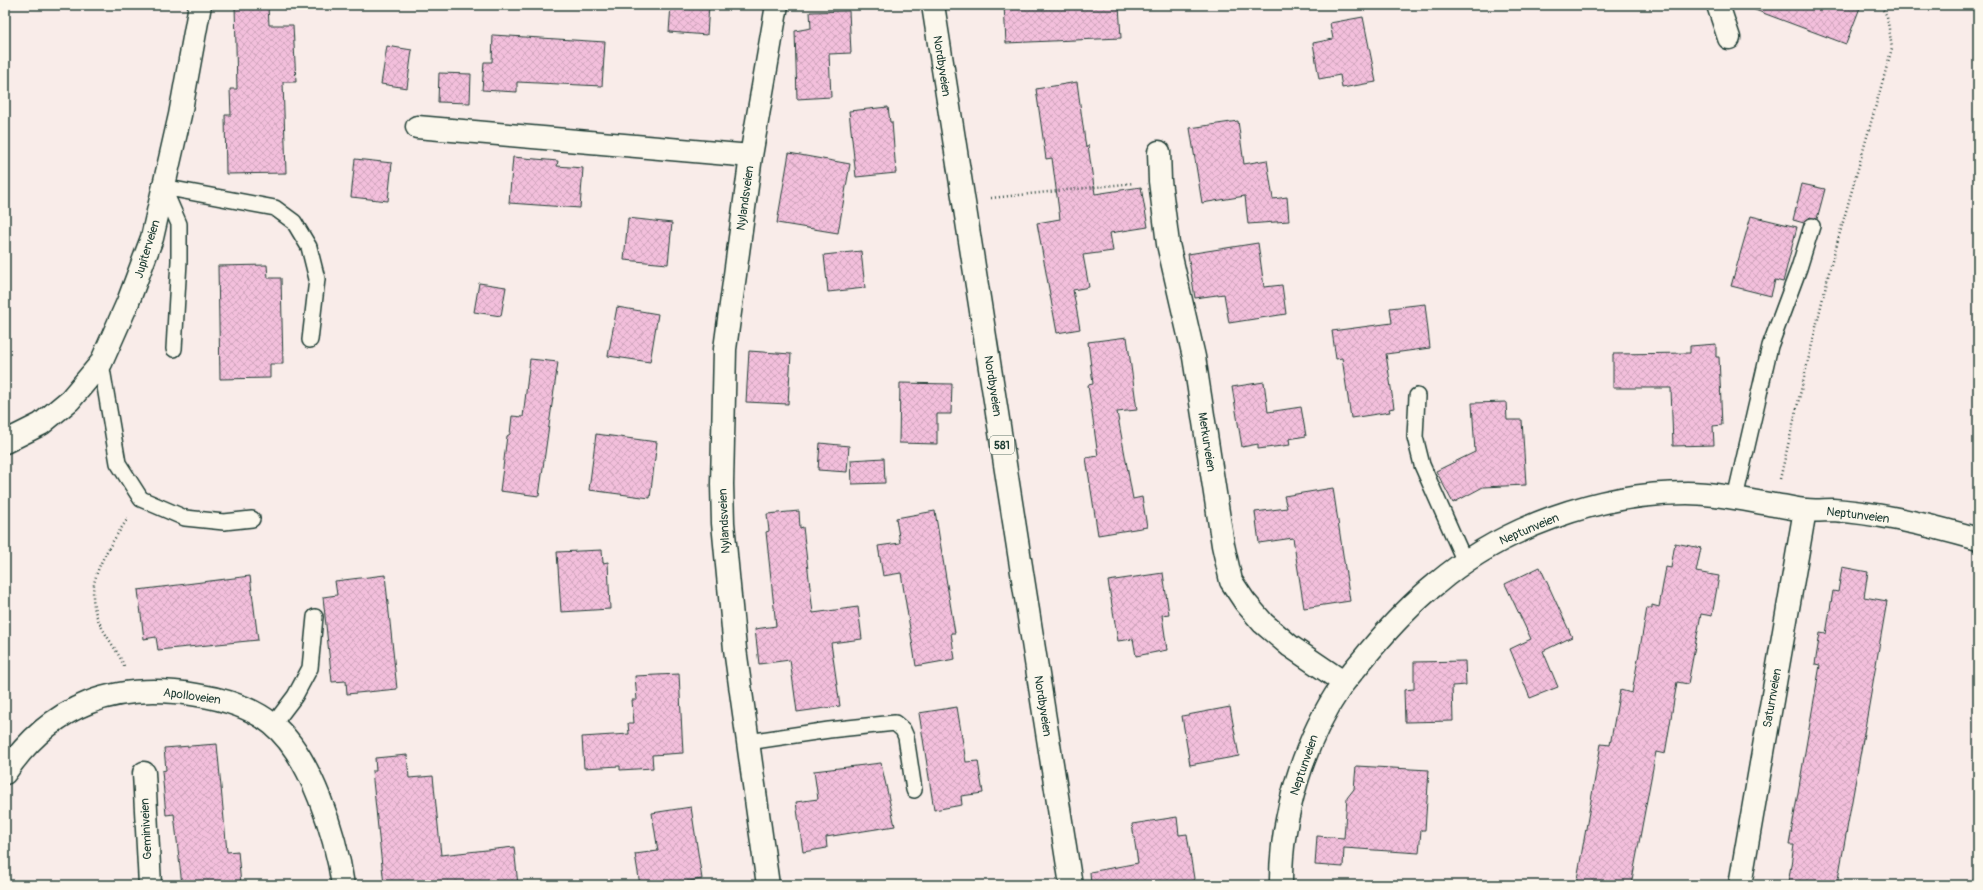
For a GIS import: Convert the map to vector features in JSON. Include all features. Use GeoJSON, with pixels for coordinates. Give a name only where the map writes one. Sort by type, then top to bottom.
{"type":"FeatureCollection","features":[{"type":"Feature","properties":{"kind":"street","name":"Jupiterveien"},"geometry":{"type":"LineString","coordinates":[[5,442],[41,424],[70,400],[101,363],[140,273],[152,238],[180,114],[200,5]]}},
{"type":"Feature","properties":{"kind":"street","name":"Nylandsveien"},"geometry":{"type":"LineString","coordinates":[[768,885],[735,649],[723,524],[722,484],[725,349],[751,156],[777,5]]}},
{"type":"Feature","properties":{"kind":"street","name":"Nordbyveien"},"geometry":{"type":"LineString","coordinates":[[933,5],[1071,885]]}},
{"type":"Feature","properties":{"kind":"street"},"geometry":{"type":"LineString","coordinates":[[1718,5],[1729,38]]}},
{"type":"Feature","properties":{"kind":"street","name":"Nylandsveien"},"geometry":{"type":"LineString","coordinates":[[416,127],[751,156]]}},
{"type":"Feature","properties":{"kind":"street","name":"Merkurveien"},"geometry":{"type":"LineString","coordinates":[[1159,152],[1160,181],[1168,244],[1194,357],[1223,545],[1231,581],[1245,602],[1263,623],[1290,646],[1344,682]]}},
{"type":"Feature","properties":{"kind":"street","name":"Neptunveien"},"geometry":{"type":"LineString","coordinates":[[1280,885],[1282,845],[1297,780],[1319,725],[1344,682],[1396,621],[1436,584],[1465,562],[1508,536],[1546,520],[1606,502],[1660,494],[1688,493],[1735,498],[1805,510],[1834,510],[1917,523],[1978,539]]}},
{"type":"Feature","properties":{"kind":"street","name":"Saturnveien"},"geometry":{"type":"LineString","coordinates":[[1740,885],[1805,510]]}},
{"type":"Feature","properties":{"kind":"street","name":"Apolloveien"},"geometry":{"type":"LineString","coordinates":[[5,773],[31,740],[48,725],[94,700],[134,691],[179,692],[232,702],[273,724],[304,762],[334,841],[343,885]]}},
{"type":"Feature","properties":{"kind":"street","name":"Geminiveien"},"geometry":{"type":"LineString","coordinates":[[144,773],[150,885]]}},
{"type":"Feature","properties":{"kind":"lane"},"geometry":{"type":"LineString","coordinates":[[163,188],[275,208],[294,222],[309,247],[317,279],[310,340]]}},
{"type":"Feature","properties":{"kind":"lane"},"geometry":{"type":"LineString","coordinates":[[163,188],[179,224],[179,261],[174,349]]}},
{"type":"Feature","properties":{"kind":"lane"},"geometry":{"type":"LineString","coordinates":[[1735,498],[1770,346],[1799,268],[1812,226]]}},
{"type":"Feature","properties":{"kind":"lane"},"geometry":{"type":"LineString","coordinates":[[101,363],[118,463],[141,499],[185,518],[224,522],[252,519]]}},
{"type":"Feature","properties":{"kind":"lane"},"geometry":{"type":"LineString","coordinates":[[1417,396],[1415,437],[1422,465],[1465,562]]}},
{"type":"Feature","properties":{"kind":"lane"},"geometry":{"type":"LineString","coordinates":[[273,724],[296,696],[310,668],[315,617]]}},
{"type":"Feature","properties":{"kind":"lane"},"geometry":{"type":"LineString","coordinates":[[748,742],[829,730],[895,723],[903,730],[906,737],[914,790]]}},
{"type":"Feature","properties":{"kind":"path"},"geometry":{"type":"LineString","coordinates":[[1774,505],[1830,268],[1892,48],[1887,16],[1880,5]]}},
{"type":"Feature","properties":{"kind":"path"},"geometry":{"type":"LineString","coordinates":[[987,199],[1160,181]]}},
{"type":"Feature","properties":{"kind":"path"},"geometry":{"type":"LineString","coordinates":[[134,691],[118,651],[98,617],[92,600],[96,572],[105,555],[141,499]]}},
{"type":"Feature","properties":{"kind":"building"},"geometry":{"type":"Polygon","coordinates":[[[235,5],[268,5],[269,25],[293,25],[296,82],[283,82],[286,173],[226,174],[225,115],[231,115],[230,89],[237,89],[235,5]]]}},
{"type":"Feature","properties":{"kind":"building"},"geometry":{"type":"Polygon","coordinates":[[[671,5],[709,5],[707,35],[669,32],[671,5]]]}},
{"type":"Feature","properties":{"kind":"building"},"geometry":{"type":"Polygon","coordinates":[[[1004,5],[1045,5],[1046,8],[1119,5],[1121,38],[1006,43],[1004,5]]]}},
{"type":"Feature","properties":{"kind":"building"},"geometry":{"type":"Polygon","coordinates":[[[1748,5],[1861,5],[1846,44],[1747,7],[1748,5]]]}},
{"type":"Feature","properties":{"kind":"building"},"geometry":{"type":"Polygon","coordinates":[[[849,11],[851,53],[829,54],[831,97],[797,99],[795,31],[811,28],[810,12],[849,11]]]}},
{"type":"Feature","properties":{"kind":"building"},"geometry":{"type":"Polygon","coordinates":[[[1363,17],[1376,82],[1342,88],[1340,75],[1319,79],[1313,43],[1333,39],[1330,23],[1363,17]]]}},
{"type":"Feature","properties":{"kind":"building"},"geometry":{"type":"Polygon","coordinates":[[[493,35],[605,42],[602,86],[517,82],[517,92],[482,90],[484,62],[492,62],[493,35]]]}},
{"type":"Feature","properties":{"kind":"building"},"geometry":{"type":"Polygon","coordinates":[[[387,46],[412,50],[407,88],[381,84],[387,46]]]}},
{"type":"Feature","properties":{"kind":"building"},"geometry":{"type":"Polygon","coordinates":[[[439,73],[471,74],[470,103],[438,102],[439,73]]]}},
{"type":"Feature","properties":{"kind":"building"},"geometry":{"type":"Polygon","coordinates":[[[1077,82],[1086,148],[1088,145],[1095,194],[1141,187],[1148,227],[1110,233],[1113,251],[1083,255],[1089,287],[1073,290],[1080,329],[1057,333],[1037,223],[1060,219],[1052,158],[1046,159],[1036,89],[1077,82]]]}},
{"type":"Feature","properties":{"kind":"building"},"geometry":{"type":"Polygon","coordinates":[[[888,107],[890,122],[892,122],[896,173],[856,177],[849,111],[888,107]]]}},
{"type":"Feature","properties":{"kind":"building"},"geometry":{"type":"Polygon","coordinates":[[[1238,121],[1244,164],[1267,160],[1273,199],[1287,197],[1289,221],[1248,224],[1245,196],[1202,203],[1190,128],[1238,121]]]}},
{"type":"Feature","properties":{"kind":"building"},"geometry":{"type":"Polygon","coordinates":[[[789,153],[850,164],[838,233],[777,223],[789,153]]]}},
{"type":"Feature","properties":{"kind":"building"},"geometry":{"type":"Polygon","coordinates":[[[513,157],[558,161],[557,166],[583,168],[580,208],[509,203],[513,157]]]}},
{"type":"Feature","properties":{"kind":"building"},"geometry":{"type":"Polygon","coordinates":[[[355,159],[392,163],[388,201],[351,197],[355,159]]]}},
{"type":"Feature","properties":{"kind":"building"},"geometry":{"type":"Polygon","coordinates":[[[1802,184],[1825,189],[1817,219],[1810,217],[1804,223],[1793,220],[1802,184]]]}},
{"type":"Feature","properties":{"kind":"building"},"geometry":{"type":"Polygon","coordinates":[[[1751,216],[1797,227],[1783,282],[1775,280],[1771,296],[1731,286],[1751,216]]]}},
{"type":"Feature","properties":{"kind":"building"},"geometry":{"type":"Polygon","coordinates":[[[628,218],[672,223],[668,264],[624,260],[628,218]]]}},
{"type":"Feature","properties":{"kind":"building"},"geometry":{"type":"Polygon","coordinates":[[[1258,243],[1264,287],[1282,285],[1286,314],[1229,323],[1224,294],[1195,298],[1188,254],[1258,243]]]}},
{"type":"Feature","properties":{"kind":"building"},"geometry":{"type":"Polygon","coordinates":[[[861,251],[865,288],[828,292],[824,255],[861,251]]]}},
{"type":"Feature","properties":{"kind":"building"},"geometry":{"type":"Polygon","coordinates":[[[267,265],[268,278],[281,278],[283,364],[270,364],[270,378],[220,379],[218,266],[267,265]]]}},
{"type":"Feature","properties":{"kind":"building"},"geometry":{"type":"Polygon","coordinates":[[[479,283],[506,287],[501,316],[474,312],[479,283]]]}},
{"type":"Feature","properties":{"kind":"building"},"geometry":{"type":"Polygon","coordinates":[[[1425,304],[1430,348],[1386,354],[1394,408],[1389,409],[1390,412],[1351,418],[1342,358],[1336,359],[1332,331],[1392,323],[1390,308],[1425,304]]]}},
{"type":"Feature","properties":{"kind":"building"},"geometry":{"type":"Polygon","coordinates":[[[617,307],[658,314],[650,362],[608,356],[617,307]]]}},
{"type":"Feature","properties":{"kind":"building"},"geometry":{"type":"Polygon","coordinates":[[[1127,337],[1137,410],[1117,412],[1133,499],[1142,497],[1147,527],[1098,535],[1086,458],[1098,456],[1088,385],[1093,384],[1088,342],[1127,337]]]}},
{"type":"Feature","properties":{"kind":"building"},"geometry":{"type":"Polygon","coordinates":[[[1716,344],[1716,357],[1719,357],[1722,425],[1713,426],[1714,445],[1673,446],[1671,388],[1613,388],[1613,354],[1690,353],[1690,346],[1716,344]]]}},
{"type":"Feature","properties":{"kind":"building"},"geometry":{"type":"Polygon","coordinates":[[[749,351],[791,354],[788,404],[746,402],[749,351]]]}},
{"type":"Feature","properties":{"kind":"building"},"geometry":{"type":"Polygon","coordinates":[[[530,359],[558,362],[539,496],[500,491],[507,436],[510,434],[512,416],[523,417],[530,359]]]}},
{"type":"Feature","properties":{"kind":"building"},"geometry":{"type":"Polygon","coordinates":[[[1264,382],[1268,412],[1301,407],[1306,436],[1289,439],[1290,445],[1258,449],[1258,444],[1242,447],[1232,387],[1264,382]]]}},
{"type":"Feature","properties":{"kind":"building"},"geometry":{"type":"Polygon","coordinates":[[[900,383],[952,384],[951,414],[937,414],[937,444],[899,443],[900,383]]]}},
{"type":"Feature","properties":{"kind":"building"},"geometry":{"type":"Polygon","coordinates":[[[1506,402],[1507,420],[1522,420],[1526,485],[1483,487],[1453,503],[1436,471],[1475,452],[1472,403],[1506,402]]]}},
{"type":"Feature","properties":{"kind":"building"},"geometry":{"type":"Polygon","coordinates":[[[596,434],[657,442],[650,498],[589,490],[596,434]]]}},
{"type":"Feature","properties":{"kind":"building"},"geometry":{"type":"Polygon","coordinates":[[[820,443],[849,446],[847,472],[818,470],[820,443]]]}},
{"type":"Feature","properties":{"kind":"building"},"geometry":{"type":"Polygon","coordinates":[[[884,458],[885,483],[852,484],[851,460],[884,458]]]}},
{"type":"Feature","properties":{"kind":"building"},"geometry":{"type":"Polygon","coordinates":[[[1333,488],[1350,601],[1304,608],[1293,538],[1259,543],[1255,512],[1287,508],[1284,496],[1333,488]]]}},
{"type":"Feature","properties":{"kind":"building"},"geometry":{"type":"Polygon","coordinates":[[[799,511],[800,528],[803,527],[813,613],[858,607],[862,639],[831,643],[840,706],[797,712],[790,660],[759,664],[755,629],[776,626],[766,532],[769,531],[767,514],[799,511]]]}},
{"type":"Feature","properties":{"kind":"building"},"geometry":{"type":"Polygon","coordinates":[[[935,511],[955,633],[951,633],[955,659],[916,666],[901,573],[883,576],[878,546],[900,543],[896,518],[935,511]]]}},
{"type":"Feature","properties":{"kind":"building"},"geometry":{"type":"Polygon","coordinates":[[[1675,543],[1701,548],[1696,572],[1719,576],[1712,616],[1701,614],[1688,684],[1677,682],[1665,754],[1656,752],[1631,885],[1576,885],[1601,744],[1610,745],[1620,690],[1632,693],[1647,608],[1652,608],[1652,605],[1659,607],[1666,567],[1671,568],[1675,543]]]}},
{"type":"Feature","properties":{"kind":"building"},"geometry":{"type":"Polygon","coordinates":[[[602,550],[603,563],[608,562],[610,609],[561,612],[557,552],[602,550]]]}},
{"type":"Feature","properties":{"kind":"building"},"geometry":{"type":"Polygon","coordinates":[[[1540,567],[1572,637],[1543,651],[1558,687],[1530,698],[1510,649],[1531,639],[1505,584],[1540,567]]]}},
{"type":"Feature","properties":{"kind":"building"},"geometry":{"type":"Polygon","coordinates":[[[1842,567],[1868,572],[1864,597],[1887,601],[1837,885],[1788,885],[1794,845],[1789,845],[1820,665],[1815,664],[1820,633],[1826,634],[1833,591],[1838,592],[1842,567]]]}},
{"type":"Feature","properties":{"kind":"building"},"geometry":{"type":"Polygon","coordinates":[[[1163,573],[1169,614],[1162,615],[1167,650],[1136,656],[1133,639],[1118,641],[1108,581],[1163,573]]]}},
{"type":"Feature","properties":{"kind":"building"},"geometry":{"type":"Polygon","coordinates":[[[385,575],[397,689],[347,694],[346,681],[332,682],[323,597],[337,595],[335,581],[385,575]]]}},
{"type":"Feature","properties":{"kind":"building"},"geometry":{"type":"Polygon","coordinates":[[[250,576],[258,640],[158,650],[156,637],[144,639],[138,590],[250,576]]]}},
{"type":"Feature","properties":{"kind":"building"},"geometry":{"type":"Polygon","coordinates":[[[1465,661],[1466,685],[1452,686],[1453,721],[1405,722],[1404,690],[1414,689],[1414,662],[1465,661]]]}},
{"type":"Feature","properties":{"kind":"building"},"geometry":{"type":"Polygon","coordinates":[[[679,674],[683,753],[652,755],[653,768],[620,770],[620,766],[584,768],[582,737],[629,734],[628,723],[634,723],[632,700],[637,700],[635,676],[679,674]]]}},
{"type":"Feature","properties":{"kind":"building"},"geometry":{"type":"Polygon","coordinates":[[[957,707],[966,762],[978,761],[983,793],[961,796],[962,805],[934,810],[919,713],[957,707]]]}},
{"type":"Feature","properties":{"kind":"building"},"geometry":{"type":"Polygon","coordinates":[[[1230,707],[1239,756],[1190,765],[1182,716],[1230,707]]]}},
{"type":"Feature","properties":{"kind":"building"},"geometry":{"type":"Polygon","coordinates":[[[217,744],[227,852],[238,851],[241,885],[182,885],[174,814],[166,815],[162,771],[166,770],[164,748],[217,744]]]}},
{"type":"Feature","properties":{"kind":"building"},"geometry":{"type":"Polygon","coordinates":[[[407,755],[409,778],[433,776],[441,855],[514,847],[518,885],[384,885],[372,771],[376,771],[375,758],[407,755]]]}},
{"type":"Feature","properties":{"kind":"building"},"geometry":{"type":"Polygon","coordinates":[[[881,763],[895,826],[826,837],[827,848],[803,852],[796,802],[818,799],[814,771],[881,763]]]}},
{"type":"Feature","properties":{"kind":"building"},"geometry":{"type":"Polygon","coordinates":[[[1356,766],[1429,770],[1425,830],[1421,830],[1419,853],[1344,848],[1343,867],[1315,865],[1317,836],[1344,838],[1347,798],[1354,789],[1356,766]]]}},
{"type":"Feature","properties":{"kind":"building"},"geometry":{"type":"Polygon","coordinates":[[[691,807],[702,879],[663,885],[640,885],[635,854],[658,851],[652,813],[691,807]]]}},
{"type":"Feature","properties":{"kind":"building"},"geometry":{"type":"Polygon","coordinates":[[[1177,817],[1179,835],[1187,834],[1195,885],[1091,885],[1090,872],[1138,863],[1132,824],[1177,817]]]}}]}
